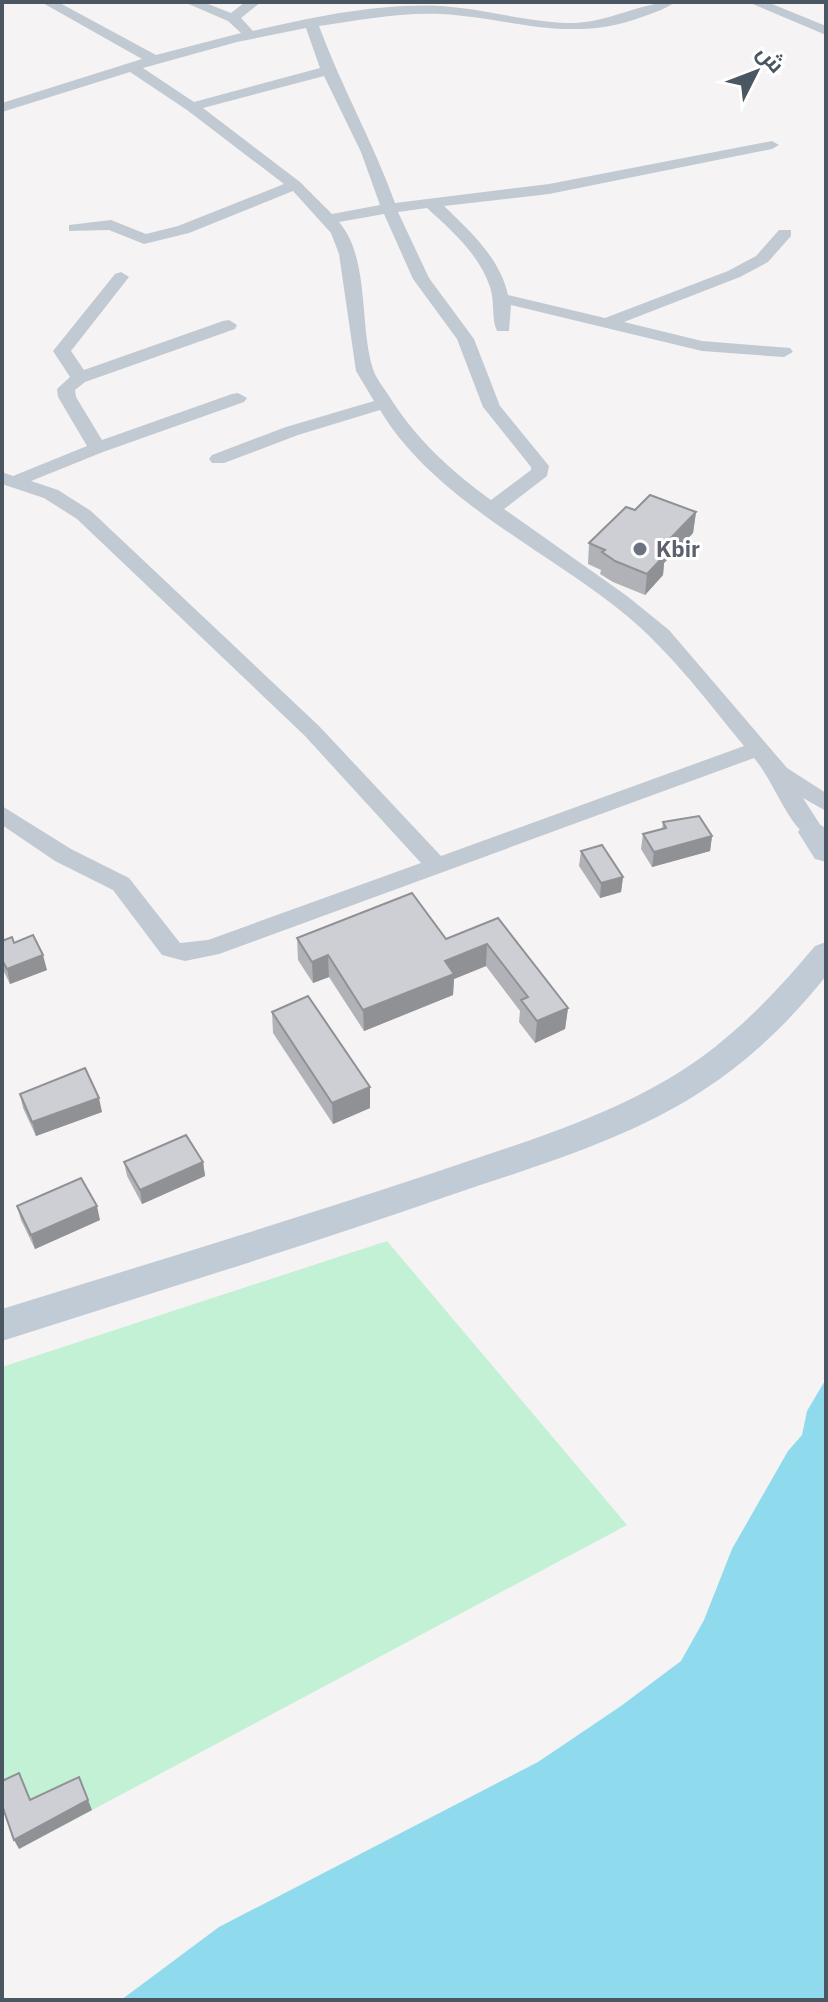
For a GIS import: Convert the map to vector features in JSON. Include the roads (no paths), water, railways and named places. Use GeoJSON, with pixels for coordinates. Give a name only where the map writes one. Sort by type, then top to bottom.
{"type":"FeatureCollection","features":[{"type":"Feature","properties":{"kind":"street"},"geometry":{"type":"LineString","coordinates":[[48,2],[154,60]]}},
{"type":"Feature","properties":{"kind":"street"},"geometry":{"type":"LineString","coordinates":[[191,2],[233,18],[251,36]]}},
{"type":"Feature","properties":{"kind":"street"},"geometry":{"type":"LineString","coordinates":[[233,18],[254,2]]}},
{"type":"Feature","properties":{"kind":"street"},"geometry":{"type":"LineString","coordinates":[[506,18],[523,2]]}},
{"type":"Feature","properties":{"kind":"street"},"geometry":{"type":"LineString","coordinates":[[2,108],[154,60],[251,36],[413,6],[558,26],[593,26],[668,2]]}},
{"type":"Feature","properties":{"kind":"street"},"geometry":{"type":"LineString","coordinates":[[755,2],[826,31]]}},
{"type":"Feature","properties":{"kind":"street"},"geometry":{"type":"LineString","coordinates":[[311,24],[328,70],[369,152],[389,208],[421,279],[465,339],[492,407],[540,466],[540,472],[490,510]]}},
{"type":"Feature","properties":{"kind":"street"},"geometry":{"type":"LineString","coordinates":[[132,67],[192,107],[295,185],[328,219],[339,232],[347,254],[365,371],[383,404],[426,456],[490,510],[620,600],[662,635],[778,772],[796,807],[822,841]]}},
{"type":"Feature","properties":{"kind":"street"},"geometry":{"type":"LineString","coordinates":[[192,107],[328,70]]}},
{"type":"Feature","properties":{"kind":"street"},"geometry":{"type":"LineString","coordinates":[[328,219],[389,208],[549,189],[772,145]]}},
{"type":"Feature","properties":{"kind":"street"},"geometry":{"type":"LineString","coordinates":[[75,228],[111,225],[144,239],[183,230],[295,185]]}},
{"type":"Feature","properties":{"kind":"street"},"geometry":{"type":"LineString","coordinates":[[431,203],[478,247],[495,275],[502,298],[503,327]]}},
{"type":"Feature","properties":{"kind":"street"},"geometry":{"type":"LineString","coordinates":[[607,323],[734,274],[762,259],[785,233]]}},
{"type":"Feature","properties":{"kind":"street"},"geometry":{"type":"LineString","coordinates":[[79,378],[77,371],[62,356],[62,351],[121,277]]}},
{"type":"Feature","properties":{"kind":"street"},"geometry":{"type":"LineString","coordinates":[[502,298],[702,346],[784,352]]}},
{"type":"Feature","properties":{"kind":"street"},"geometry":{"type":"LineString","coordinates":[[97,448],[67,397],[66,389],[79,378],[229,325]]}},
{"type":"Feature","properties":{"kind":"street"},"geometry":{"type":"LineString","coordinates":[[8,480],[238,398]]}},
{"type":"Feature","properties":{"kind":"street"},"geometry":{"type":"LineString","coordinates":[[218,459],[292,431],[383,404]]}},
{"type":"Feature","properties":{"kind":"street"},"geometry":{"type":"LineString","coordinates":[[8,480],[51,494],[84,515],[312,731],[436,865]]}},
{"type":"Feature","properties":{"kind":"street"},"geometry":{"type":"LineString","coordinates":[[2,814],[63,855],[121,884],[161,939],[180,953],[211,948],[758,749]]}},
{"type":"Feature","properties":{"kind":"street"},"geometry":{"type":"LineString","coordinates":[[778,772],[826,803]]}},
{"type":"Feature","properties":{"kind":"street"},"geometry":{"type":"LineString","coordinates":[[2,1325],[376,1207],[623,1116],[690,1083],[726,1057],[768,1020],[826,954]]}},
{"type":"Feature","properties":{"kind":"water"},"geometry":{"type":"Polygon","coordinates":[[[826,1379],[826,2000],[121,2000],[219,1927],[538,1762],[681,1661],[704,1620],[732,1549],[788,1451],[802,1435],[807,1411],[826,1379]]]}},
{"type":"Feature","properties":{"kind":"place","name":"Kbir"},"geometry":{"type":"Point","coordinates":[640,549]}}]}
